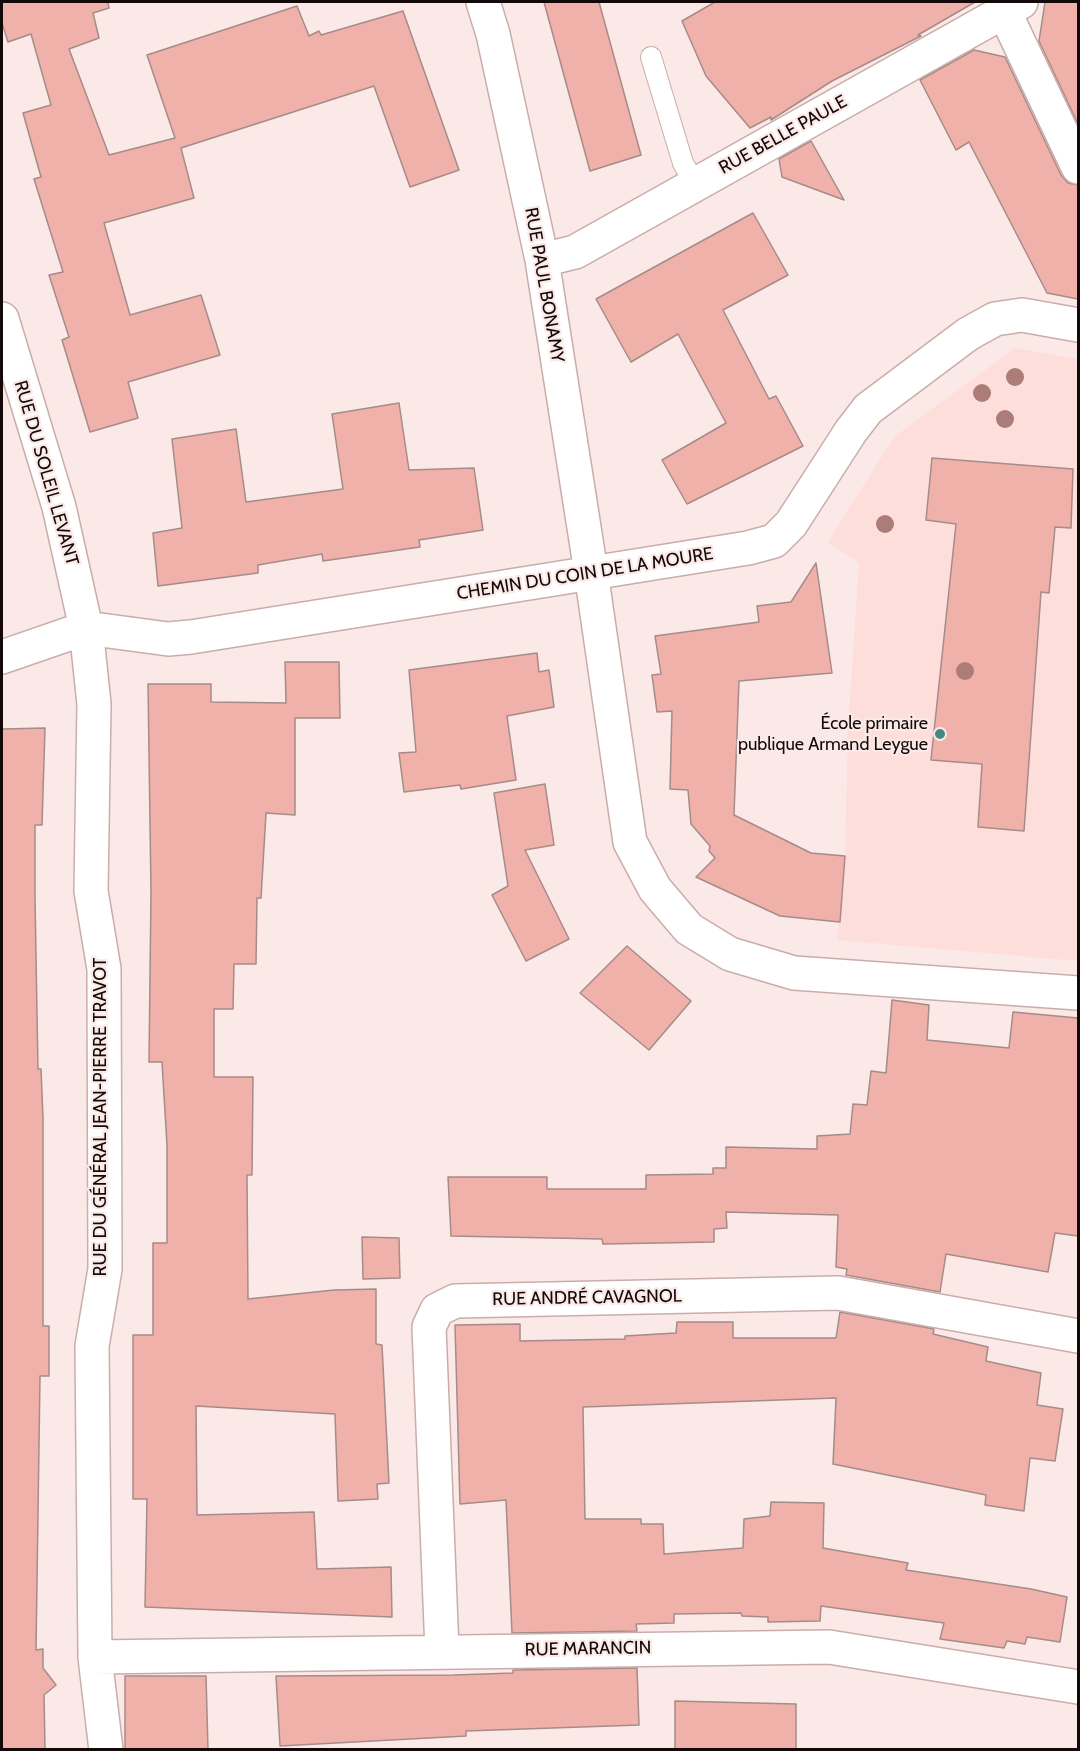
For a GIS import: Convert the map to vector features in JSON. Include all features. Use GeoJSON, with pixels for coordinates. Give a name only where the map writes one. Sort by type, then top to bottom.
{"type":"FeatureCollection","features":[{"type":"Feature","properties":{"kind":"street","name":"RUE PAUL BONAMY"},"geometry":{"type":"LineString","coordinates":[[483,2],[495,45],[542,260],[591,572],[630,842],[655,888],[689,929],[730,954],[794,974],[1078,993]]}},
{"type":"Feature","properties":{"kind":"street","name":"RUE BELLE PAULE"},"geometry":{"type":"LineString","coordinates":[[542,260],[575,252],[1012,6]]}},
{"type":"Feature","properties":{"kind":"street"},"geometry":{"type":"LineString","coordinates":[[1012,6],[1078,167]]}},
{"type":"Feature","properties":{"kind":"street","name":"CHEMIN DU COIN DE LA MOURE"},"geometry":{"type":"LineString","coordinates":[[2,657],[86,628],[168,639],[191,637],[748,548],[774,541],[791,524],[868,409],[968,334],[995,319],[1022,315],[1078,325]]}},
{"type":"Feature","properties":{"kind":"street","name":"RUE DU SOLEIL LEVANT"},"geometry":{"type":"LineString","coordinates":[[2,319],[59,507],[86,628]]}},
{"type":"Feature","properties":{"kind":"street","name":"RUE DU GÉNÉRAL JEAN-PIERRE TRAVOT"},"geometry":{"type":"LineString","coordinates":[[86,628],[94,704],[91,891],[104,981],[105,1269],[92,1346],[95,1657],[106,1749]]}},
{"type":"Feature","properties":{"kind":"street","name":"RUE ANDRÉ CAVAGNOL"},"geometry":{"type":"LineString","coordinates":[[442,1651],[429,1327],[437,1310],[455,1300],[838,1293],[1078,1336]]}},
{"type":"Feature","properties":{"kind":"street","name":"RUE MARANCIN"},"geometry":{"type":"LineString","coordinates":[[95,1657],[829,1647],[1078,1687]]}},
{"type":"Feature","properties":{"kind":"lane"},"geometry":{"type":"LineString","coordinates":[[651,57],[684,163],[695,184]]}},
{"type":"Feature","properties":{"kind":"shaded area","name":"École primaire publique Armand Leygue"},"geometry":{"type":"Polygon","coordinates":[[[1015,348],[1078,359],[1078,961],[837,940],[845,856],[848,729],[859,563],[828,542],[894,437],[1015,348]]]}},
{"type":"Feature","properties":{"kind":"building"},"geometry":{"type":"Polygon","coordinates":[[[2,2],[108,2],[109,8],[93,13],[99,38],[69,49],[109,155],[175,138],[147,55],[297,6],[309,36],[319,31],[321,35],[403,11],[459,170],[410,187],[374,86],[181,148],[194,198],[104,223],[130,315],[201,295],[220,355],[128,382],[138,418],[90,432],[62,340],[69,337],[49,275],[63,272],[34,179],[41,177],[23,113],[51,105],[31,34],[8,42],[2,23],[2,2]]]}},
{"type":"Feature","properties":{"kind":"building"},"geometry":{"type":"Polygon","coordinates":[[[544,2],[599,2],[641,155],[590,171],[544,2]]]}},
{"type":"Feature","properties":{"kind":"building"},"geometry":{"type":"Polygon","coordinates":[[[715,2],[975,2],[918,35],[921,36],[832,81],[771,120],[771,117],[750,128],[706,76],[682,21],[715,2]]]}},
{"type":"Feature","properties":{"kind":"building"},"geometry":{"type":"Polygon","coordinates":[[[1045,2],[1078,2],[1078,124],[1039,41],[1045,2]]]}},
{"type":"Feature","properties":{"kind":"building"},"geometry":{"type":"Polygon","coordinates":[[[974,50],[1005,57],[1061,175],[1068,183],[1078,185],[1078,299],[1047,293],[969,142],[956,150],[920,80],[974,50]]]}},
{"type":"Feature","properties":{"kind":"building"},"geometry":{"type":"Polygon","coordinates":[[[811,141],[844,200],[782,177],[779,159],[811,141]]]}},
{"type":"Feature","properties":{"kind":"building"},"geometry":{"type":"Polygon","coordinates":[[[753,213],[788,275],[723,310],[769,399],[776,396],[803,446],[687,504],[662,460],[726,423],[678,334],[631,362],[596,299],[753,213]]]}},
{"type":"Feature","properties":{"kind":"building"},"geometry":{"type":"Polygon","coordinates":[[[399,403],[409,470],[474,468],[483,530],[419,540],[420,547],[323,561],[322,554],[258,565],[258,573],[158,586],[153,533],[182,528],[172,439],[236,429],[246,502],[343,489],[332,414],[399,403]]]}},
{"type":"Feature","properties":{"kind":"building"},"geometry":{"type":"Polygon","coordinates":[[[932,458],[1073,469],[1071,528],[1055,527],[1049,593],[1041,592],[1024,831],[978,827],[982,764],[931,760],[956,524],[926,520],[932,458]]]}},
{"type":"Feature","properties":{"kind":"building"},"geometry":{"type":"Polygon","coordinates":[[[816,563],[832,673],[739,681],[734,815],[811,853],[845,856],[840,922],[780,916],[696,877],[715,858],[709,851],[710,846],[691,824],[688,790],[670,789],[672,711],[657,712],[652,675],[661,674],[655,636],[759,622],[757,606],[791,602],[816,563]]]}},
{"type":"Feature","properties":{"kind":"building"},"geometry":{"type":"Polygon","coordinates":[[[537,653],[539,672],[549,670],[554,707],[507,716],[516,780],[461,789],[460,785],[404,792],[399,753],[416,752],[409,670],[537,653]]]}},
{"type":"Feature","properties":{"kind":"building"},"geometry":{"type":"Polygon","coordinates":[[[285,662],[339,662],[340,718],[295,718],[295,815],[266,813],[261,898],[257,898],[256,964],[234,964],[233,1009],[214,1009],[214,1077],[253,1077],[252,1175],[247,1175],[248,1299],[334,1290],[376,1289],[376,1344],[382,1345],[389,1483],[377,1484],[378,1499],[338,1501],[335,1414],[196,1406],[197,1515],[314,1512],[317,1569],[391,1567],[392,1617],[145,1607],[147,1499],[133,1499],[133,1335],[153,1335],[153,1243],[167,1243],[167,1145],[162,1062],[149,1062],[151,892],[148,684],[211,684],[211,702],[286,703],[285,662]]]}},
{"type":"Feature","properties":{"kind":"building"},"geometry":{"type":"Polygon","coordinates":[[[45,728],[42,825],[35,825],[35,898],[38,1069],[41,1069],[43,1118],[43,1326],[49,1326],[49,1376],[40,1376],[36,1650],[43,1649],[43,1668],[56,1685],[44,1695],[45,1749],[2,1749],[2,729],[45,728]]]}},
{"type":"Feature","properties":{"kind":"building"},"geometry":{"type":"Polygon","coordinates":[[[545,784],[554,845],[525,850],[569,939],[526,961],[492,895],[508,886],[494,793],[545,784]]]}},
{"type":"Feature","properties":{"kind":"building"},"geometry":{"type":"Polygon","coordinates":[[[627,946],[691,1001],[649,1050],[580,993],[627,946]]]}},
{"type":"Feature","properties":{"kind":"building"},"geometry":{"type":"Polygon","coordinates":[[[892,1000],[929,1005],[927,1040],[1009,1048],[1013,1012],[1078,1018],[1078,1236],[1055,1233],[1048,1272],[946,1254],[940,1292],[846,1275],[847,1269],[836,1267],[838,1215],[726,1212],[727,1228],[714,1229],[714,1242],[603,1244],[602,1239],[451,1236],[448,1177],[547,1177],[547,1189],[646,1189],[646,1175],[713,1174],[713,1168],[726,1168],[726,1147],[817,1149],[817,1136],[850,1134],[853,1104],[867,1105],[871,1071],[886,1073],[892,1000]]]}},
{"type":"Feature","properties":{"kind":"building"},"geometry":{"type":"Polygon","coordinates":[[[362,1237],[399,1238],[400,1278],[363,1279],[362,1237]]]}},
{"type":"Feature","properties":{"kind":"building"},"geometry":{"type":"Polygon","coordinates":[[[840,1312],[934,1329],[933,1334],[988,1347],[986,1361],[1041,1373],[1037,1405],[1063,1409],[1055,1461],[1030,1458],[1024,1511],[985,1505],[986,1495],[833,1464],[836,1398],[583,1407],[585,1519],[641,1519],[641,1524],[663,1524],[664,1554],[743,1548],[744,1519],[770,1516],[771,1502],[824,1503],[823,1548],[908,1563],[906,1570],[1031,1589],[1067,1597],[1060,1642],[1027,1637],[1025,1644],[1007,1641],[1004,1648],[940,1639],[944,1623],[821,1606],[820,1621],[768,1622],[768,1617],[742,1616],[741,1613],[674,1614],[674,1623],[636,1624],[637,1631],[512,1633],[506,1500],[460,1504],[455,1325],[520,1324],[520,1341],[625,1339],[625,1336],[676,1333],[677,1322],[733,1322],[733,1338],[836,1338],[840,1312]]]}},
{"type":"Feature","properties":{"kind":"building"},"geometry":{"type":"Polygon","coordinates":[[[637,1668],[639,1725],[466,1731],[466,1736],[280,1746],[276,1676],[454,1675],[513,1673],[513,1670],[637,1668]]]}},
{"type":"Feature","properties":{"kind":"building"},"geometry":{"type":"Polygon","coordinates":[[[125,1676],[206,1676],[208,1749],[125,1749],[125,1676]]]}},
{"type":"Feature","properties":{"kind":"building"},"geometry":{"type":"Polygon","coordinates":[[[675,1701],[796,1704],[796,1749],[675,1749],[675,1701]]]}},
{"type":"Feature","properties":{"kind":"place","name":"École primaire publique Armand Leygue"},"geometry":{"type":"Point","coordinates":[940,734]}}]}
